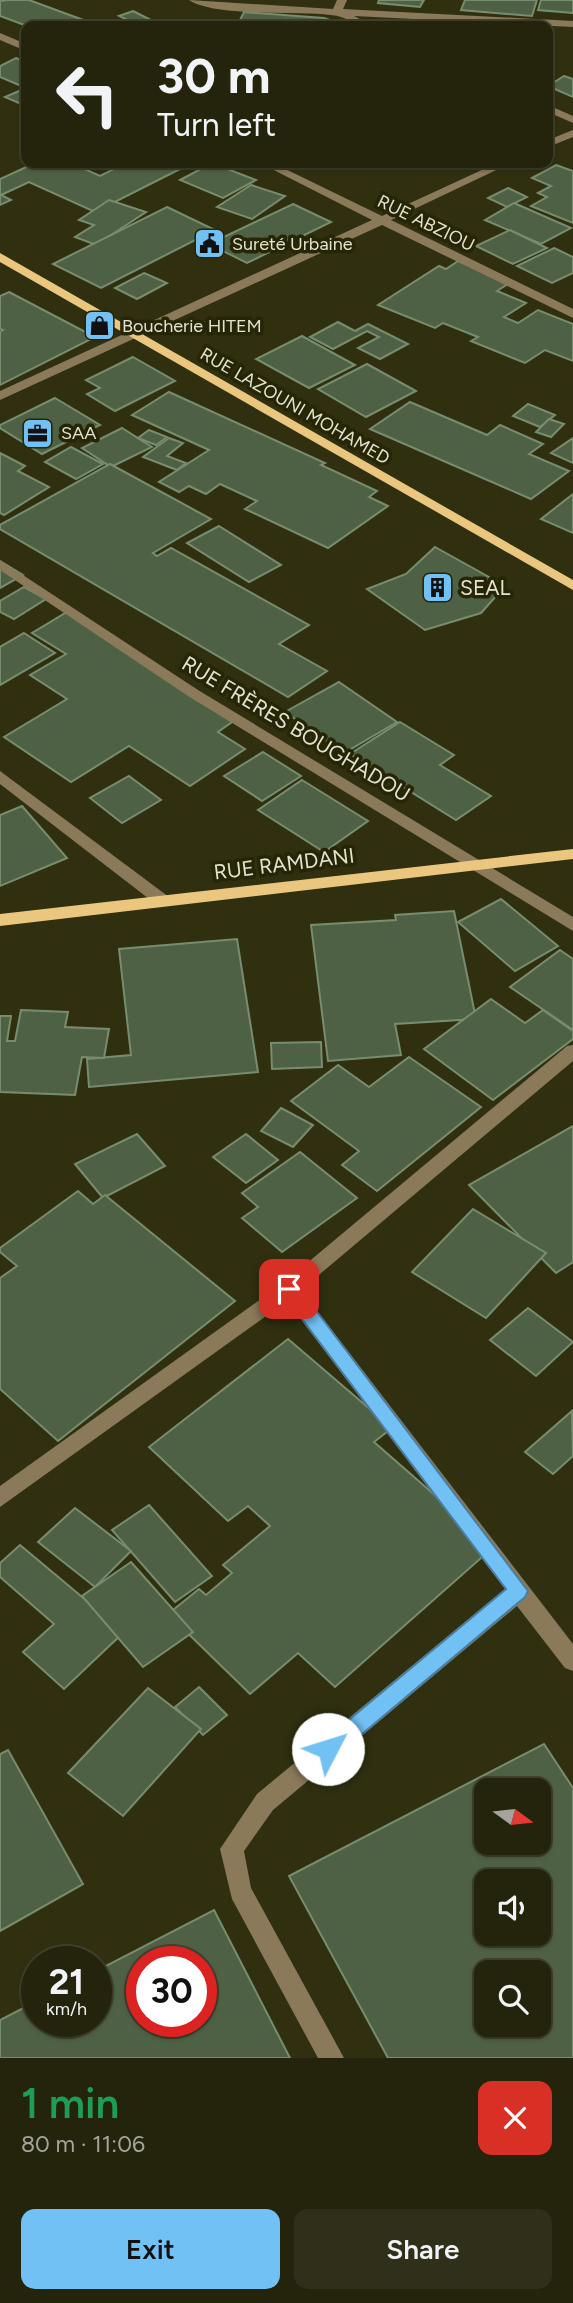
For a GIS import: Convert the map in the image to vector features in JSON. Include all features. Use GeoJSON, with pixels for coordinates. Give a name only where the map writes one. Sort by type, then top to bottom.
{"type":"FeatureCollection","features":[{"type":"Feature","properties":{"kind":"main road","name":"RUE LAZOUNI MOHAMED"},"geometry":{"type":"LineString","coordinates":[[0,257],[573,586]]}},
{"type":"Feature","properties":{"kind":"main road","name":"RUE RAMDANI"},"geometry":{"type":"LineString","coordinates":[[0,920],[573,854]]}},
{"type":"Feature","properties":{"kind":"street"},"geometry":{"type":"LineString","coordinates":[[194,0],[213,5],[514,21]]}},
{"type":"Feature","properties":{"kind":"street"},"geometry":{"type":"LineString","coordinates":[[337,12],[342,0]]}},
{"type":"Feature","properties":{"kind":"street"},"geometry":{"type":"LineString","coordinates":[[337,12],[357,21]]}},
{"type":"Feature","properties":{"kind":"street"},"geometry":{"type":"LineString","coordinates":[[553,23],[573,24]]}},
{"type":"Feature","properties":{"kind":"street"},"geometry":{"type":"LineString","coordinates":[[0,36],[21,46]]}},
{"type":"Feature","properties":{"kind":"street"},"geometry":{"type":"LineString","coordinates":[[553,110],[573,120]]}},
{"type":"Feature","properties":{"kind":"street"},"geometry":{"type":"LineString","coordinates":[[553,142],[573,133]]}},
{"type":"Feature","properties":{"kind":"street","name":"RUE ABZIOU"},"geometry":{"type":"LineString","coordinates":[[275,168],[573,314]]}},
{"type":"Feature","properties":{"kind":"street"},"geometry":{"type":"LineString","coordinates":[[0,396],[495,168]]}},
{"type":"Feature","properties":{"kind":"street","name":"RUE FRÈRES BOUGHADOU"},"geometry":{"type":"LineString","coordinates":[[0,564],[193,693],[573,925]]}},
{"type":"Feature","properties":{"kind":"street"},"geometry":{"type":"LineString","coordinates":[[0,776],[163,901]]}},
{"type":"Feature","properties":{"kind":"street"},"geometry":{"type":"LineString","coordinates":[[0,1499],[289,1289],[573,1051]]}},
{"type":"Feature","properties":{"kind":"street"},"geometry":{"type":"LineString","coordinates":[[289,1289],[573,1661]]}},
{"type":"Feature","properties":{"kind":"street"},"geometry":{"type":"LineString","coordinates":[[332,2058],[240,1891],[232,1849],[265,1802],[519,1591]]}},
{"type":"Feature","properties":{"kind":"building"},"geometry":{"type":"Polygon","coordinates":[[[29,0],[86,21],[21,21],[21,24],[0,16],[0,1],[29,0]]]}},
{"type":"Feature","properties":{"kind":"building"},"geometry":{"type":"Polygon","coordinates":[[[379,0],[424,0],[420,7],[378,3],[379,0]]]}},
{"type":"Feature","properties":{"kind":"building"},"geometry":{"type":"Polygon","coordinates":[[[465,0],[537,0],[532,16],[461,10],[465,0]]]}},
{"type":"Feature","properties":{"kind":"building"},"geometry":{"type":"Polygon","coordinates":[[[541,0],[573,0],[573,13],[538,10],[541,0]]]}},
{"type":"Feature","properties":{"kind":"building"},"geometry":{"type":"Polygon","coordinates":[[[133,11],[153,21],[130,21],[119,16],[133,11]]]}},
{"type":"Feature","properties":{"kind":"building"},"geometry":{"type":"Polygon","coordinates":[[[244,12],[333,21],[240,21],[244,12]]]}},
{"type":"Feature","properties":{"kind":"building"},"geometry":{"type":"Polygon","coordinates":[[[16,58],[21,60],[21,86],[0,77],[0,66],[16,58]]]}},
{"type":"Feature","properties":{"kind":"building"},"geometry":{"type":"Polygon","coordinates":[[[564,76],[573,79],[573,97],[553,88],[553,83],[564,76]]]}},
{"type":"Feature","properties":{"kind":"building"},"geometry":{"type":"Polygon","coordinates":[[[21,90],[21,104],[5,97],[21,90]]]}},
{"type":"Feature","properties":{"kind":"building"},"geometry":{"type":"Polygon","coordinates":[[[556,165],[573,171],[573,223],[531,206],[547,197],[538,193],[551,186],[532,178],[556,165]]]}},
{"type":"Feature","properties":{"kind":"building"},"geometry":{"type":"Polygon","coordinates":[[[24,168],[82,168],[100,176],[116,168],[182,168],[95,212],[29,182],[1,195],[11,200],[0,205],[0,179],[24,168]]]}},
{"type":"Feature","properties":{"kind":"building"},"geometry":{"type":"Polygon","coordinates":[[[203,168],[225,168],[256,180],[223,198],[180,180],[203,168]]]}},
{"type":"Feature","properties":{"kind":"building"},"geometry":{"type":"Polygon","coordinates":[[[251,185],[285,196],[252,219],[217,207],[251,185]]]}},
{"type":"Feature","properties":{"kind":"building"},"geometry":{"type":"Polygon","coordinates":[[[508,188],[527,197],[507,207],[488,198],[508,188]]]}},
{"type":"Feature","properties":{"kind":"building"},"geometry":{"type":"Polygon","coordinates":[[[109,200],[146,212],[96,245],[75,237],[94,225],[79,220],[109,200]]]}},
{"type":"Feature","properties":{"kind":"building"},"geometry":{"type":"Polygon","coordinates":[[[514,203],[571,228],[541,244],[485,220],[514,203]]]}},
{"type":"Feature","properties":{"kind":"building"},"geometry":{"type":"Polygon","coordinates":[[[293,204],[331,222],[247,263],[209,244],[293,204]]]}},
{"type":"Feature","properties":{"kind":"building"},"geometry":{"type":"Polygon","coordinates":[[[167,207],[215,230],[101,288],[53,264],[167,207]]]}},
{"type":"Feature","properties":{"kind":"building"},"geometry":{"type":"Polygon","coordinates":[[[510,230],[547,248],[513,264],[476,246],[510,230]]]}},
{"type":"Feature","properties":{"kind":"building"},"geometry":{"type":"Polygon","coordinates":[[[554,248],[573,257],[573,273],[552,283],[517,266],[554,248]]]}},
{"type":"Feature","properties":{"kind":"building"},"geometry":{"type":"Polygon","coordinates":[[[458,261],[511,282],[497,291],[526,303],[504,317],[518,323],[538,310],[573,324],[573,361],[545,350],[525,363],[471,341],[478,337],[443,323],[435,328],[378,305],[439,266],[446,269],[458,261]]]}},
{"type":"Feature","properties":{"kind":"building"},"geometry":{"type":"Polygon","coordinates":[[[144,273],[167,283],[137,299],[115,288],[144,273]]]}},
{"type":"Feature","properties":{"kind":"building"},"geometry":{"type":"Polygon","coordinates":[[[9,292],[95,337],[0,385],[0,332],[3,330],[0,329],[0,296],[9,292]]]}},
{"type":"Feature","properties":{"kind":"building"},"geometry":{"type":"Polygon","coordinates":[[[338,322],[355,331],[368,324],[408,344],[380,359],[358,348],[379,337],[367,331],[333,349],[310,337],[338,322]]]}},
{"type":"Feature","properties":{"kind":"building"},"geometry":{"type":"Polygon","coordinates":[[[302,336],[355,365],[309,388],[256,359],[302,336]]]}},
{"type":"Feature","properties":{"kind":"building"},"geometry":{"type":"Polygon","coordinates":[[[133,357],[175,381],[115,411],[87,394],[100,388],[86,380],[133,357]]]}},
{"type":"Feature","properties":{"kind":"building"},"geometry":{"type":"Polygon","coordinates":[[[367,364],[416,391],[366,417],[318,389],[367,364]]]}},
{"type":"Feature","properties":{"kind":"building"},"geometry":{"type":"Polygon","coordinates":[[[169,392],[325,463],[321,465],[377,491],[369,497],[388,506],[328,548],[245,509],[257,501],[220,484],[206,494],[189,486],[179,492],[159,482],[209,450],[132,415],[169,392]]]}},
{"type":"Feature","properties":{"kind":"building"},"geometry":{"type":"Polygon","coordinates":[[[55,398],[100,425],[42,454],[0,428],[0,425],[55,398]]]}},
{"type":"Feature","properties":{"kind":"building"},"geometry":{"type":"Polygon","coordinates":[[[410,402],[487,435],[500,425],[543,444],[529,454],[569,471],[531,499],[370,429],[410,402]]]}},
{"type":"Feature","properties":{"kind":"building"},"geometry":{"type":"Polygon","coordinates":[[[528,404],[555,415],[540,427],[513,416],[528,404]]]}},
{"type":"Feature","properties":{"kind":"building"},"geometry":{"type":"Polygon","coordinates":[[[549,419],[564,424],[551,437],[536,432],[549,419]]]}},
{"type":"Feature","properties":{"kind":"building"},"geometry":{"type":"Polygon","coordinates":[[[122,428],[152,447],[111,467],[82,448],[122,428]]]}},
{"type":"Feature","properties":{"kind":"building"},"geometry":{"type":"Polygon","coordinates":[[[149,430],[167,437],[156,445],[138,438],[149,430]]]}},
{"type":"Feature","properties":{"kind":"building"},"geometry":{"type":"Polygon","coordinates":[[[169,438],[183,443],[167,456],[186,463],[177,470],[143,457],[169,438]]]}},
{"type":"Feature","properties":{"kind":"building"},"geometry":{"type":"Polygon","coordinates":[[[573,438],[573,463],[551,453],[573,438]]]}},
{"type":"Feature","properties":{"kind":"building"},"geometry":{"type":"Polygon","coordinates":[[[71,447],[103,464],[76,479],[45,462],[71,447]]]}},
{"type":"Feature","properties":{"kind":"building"},"geometry":{"type":"Polygon","coordinates":[[[0,453],[25,466],[18,471],[49,487],[4,515],[0,513],[0,453]]]}},
{"type":"Feature","properties":{"kind":"building"},"geometry":{"type":"Polygon","coordinates":[[[110,464],[211,519],[153,553],[157,556],[171,548],[309,625],[279,644],[327,671],[288,697],[0,529],[0,525],[110,464]]]}},
{"type":"Feature","properties":{"kind":"building"},"geometry":{"type":"Polygon","coordinates":[[[573,494],[573,533],[541,519],[573,494]]]}},
{"type":"Feature","properties":{"kind":"building"},"geometry":{"type":"Polygon","coordinates":[[[219,526],[281,565],[249,582],[187,543],[219,526]]]}},
{"type":"Feature","properties":{"kind":"building","name":"SEAL"},"geometry":{"type":"Polygon","coordinates":[[[435,547],[505,586],[481,613],[425,630],[367,589],[406,574],[435,547]]]}},
{"type":"Feature","properties":{"kind":"building"},"geometry":{"type":"Polygon","coordinates":[[[0,561],[23,575],[0,588],[0,561]]]}},
{"type":"Feature","properties":{"kind":"building"},"geometry":{"type":"Polygon","coordinates":[[[24,587],[46,599],[14,619],[0,612],[0,601],[24,587]]]}},
{"type":"Feature","properties":{"kind":"building"},"geometry":{"type":"Polygon","coordinates":[[[67,612],[232,722],[218,732],[245,749],[190,786],[129,746],[71,782],[4,737],[67,699],[30,675],[66,654],[32,633],[67,612]]]}},
{"type":"Feature","properties":{"kind":"building"},"geometry":{"type":"Polygon","coordinates":[[[24,633],[55,653],[0,685],[0,647],[24,633]]]}},
{"type":"Feature","properties":{"kind":"building"},"geometry":{"type":"Polygon","coordinates":[[[339,682],[397,722],[344,753],[285,712],[339,682]]]}},
{"type":"Feature","properties":{"kind":"building"},"geometry":{"type":"Polygon","coordinates":[[[400,722],[454,755],[440,765],[491,796],[456,820],[350,754],[400,722]]]}},
{"type":"Feature","properties":{"kind":"building"},"geometry":{"type":"Polygon","coordinates":[[[263,752],[301,776],[262,801],[224,776],[263,752]]]}},
{"type":"Feature","properties":{"kind":"building"},"geometry":{"type":"Polygon","coordinates":[[[129,776],[161,800],[122,823],[90,798],[129,776]]]}},
{"type":"Feature","properties":{"kind":"building"},"geometry":{"type":"Polygon","coordinates":[[[302,780],[368,821],[324,852],[258,810],[302,780]]]}},
{"type":"Feature","properties":{"kind":"building"},"geometry":{"type":"Polygon","coordinates":[[[22,806],[67,858],[0,886],[0,815],[22,806]]]}},
{"type":"Feature","properties":{"kind":"building"},"geometry":{"type":"Polygon","coordinates":[[[501,899],[558,946],[515,971],[458,922],[501,899]]]}},
{"type":"Feature","properties":{"kind":"building"},"geometry":{"type":"Polygon","coordinates":[[[454,911],[476,1019],[395,1024],[401,1055],[328,1061],[311,925],[396,920],[395,915],[454,911]]]}},
{"type":"Feature","properties":{"kind":"building"},"geometry":{"type":"Polygon","coordinates":[[[237,939],[258,1072],[89,1087],[87,1059],[131,1055],[119,949],[237,939]]]}},
{"type":"Feature","properties":{"kind":"building"},"geometry":{"type":"Polygon","coordinates":[[[560,950],[573,959],[573,1030],[510,987],[560,950]]]}},
{"type":"Feature","properties":{"kind":"building"},"geometry":{"type":"Polygon","coordinates":[[[491,999],[525,1023],[543,1010],[573,1031],[573,1039],[493,1100],[424,1049],[491,999]]]}},
{"type":"Feature","properties":{"kind":"building"},"geometry":{"type":"Polygon","coordinates":[[[21,1010],[68,1012],[65,1027],[109,1029],[104,1058],[82,1057],[75,1095],[0,1092],[0,1016],[11,1016],[7,1041],[15,1041],[21,1010]]]}},
{"type":"Feature","properties":{"kind":"building"},"geometry":{"type":"Polygon","coordinates":[[[321,1042],[322,1067],[272,1069],[271,1043],[321,1042]]]}},
{"type":"Feature","properties":{"kind":"building"},"geometry":{"type":"Polygon","coordinates":[[[409,1057],[481,1107],[377,1191],[342,1165],[359,1151],[291,1101],[338,1065],[369,1087],[409,1057]]]}},
{"type":"Feature","properties":{"kind":"building"},"geometry":{"type":"Polygon","coordinates":[[[281,1108],[313,1125],[293,1147],[261,1131],[281,1108]]]}},
{"type":"Feature","properties":{"kind":"building"},"geometry":{"type":"Polygon","coordinates":[[[573,1126],[573,1262],[556,1273],[469,1185],[573,1126]]]}},
{"type":"Feature","properties":{"kind":"building"},"geometry":{"type":"Polygon","coordinates":[[[137,1134],[165,1166],[103,1198],[75,1164],[137,1134]]]}},
{"type":"Feature","properties":{"kind":"building"},"geometry":{"type":"Polygon","coordinates":[[[246,1134],[278,1160],[246,1183],[213,1157],[246,1134]]]}},
{"type":"Feature","properties":{"kind":"building"},"geometry":{"type":"Polygon","coordinates":[[[300,1152],[357,1198],[282,1252],[242,1218],[258,1207],[242,1193],[300,1152]]]}},
{"type":"Feature","properties":{"kind":"building"},"geometry":{"type":"Polygon","coordinates":[[[78,1191],[93,1204],[105,1195],[235,1301],[58,1441],[0,1389],[0,1278],[17,1266],[0,1252],[0,1248],[78,1191]]]}},
{"type":"Feature","properties":{"kind":"building"},"geometry":{"type":"Polygon","coordinates":[[[473,1209],[546,1253],[486,1318],[412,1272],[473,1209]]]}},
{"type":"Feature","properties":{"kind":"building"},"geometry":{"type":"Polygon","coordinates":[[[528,1308],[573,1342],[536,1376],[490,1340],[528,1308]]]}},
{"type":"Feature","properties":{"kind":"building"},"geometry":{"type":"Polygon","coordinates":[[[288,1339],[392,1428],[374,1442],[461,1518],[489,1551],[335,1687],[298,1653],[250,1694],[168,1614],[199,1589],[206,1595],[232,1573],[223,1565],[270,1526],[248,1506],[228,1521],[149,1447],[288,1339]]]}},
{"type":"Feature","properties":{"kind":"building"},"geometry":{"type":"Polygon","coordinates":[[[572,1411],[573,1456],[553,1474],[525,1452],[572,1411]]]}},
{"type":"Feature","properties":{"kind":"building"},"geometry":{"type":"Polygon","coordinates":[[[149,1505],[212,1576],[175,1602],[112,1530],[149,1505]]]}},
{"type":"Feature","properties":{"kind":"building"},"geometry":{"type":"Polygon","coordinates":[[[75,1508],[131,1551],[95,1587],[38,1542],[75,1508]]]}},
{"type":"Feature","properties":{"kind":"building"},"geometry":{"type":"Polygon","coordinates":[[[20,1545],[124,1632],[64,1689],[23,1652],[54,1624],[0,1577],[0,1563],[20,1545]]]}},
{"type":"Feature","properties":{"kind":"building"},"geometry":{"type":"Polygon","coordinates":[[[131,1562],[193,1632],[143,1667],[82,1596],[131,1562]]]}},
{"type":"Feature","properties":{"kind":"building"},"geometry":{"type":"Polygon","coordinates":[[[199,1687],[227,1715],[203,1735],[175,1707],[199,1687]]]}},
{"type":"Feature","properties":{"kind":"building"},"geometry":{"type":"Polygon","coordinates":[[[148,1688],[201,1729],[123,1816],[68,1773],[148,1688]]]}},
{"type":"Feature","properties":{"kind":"building"},"geometry":{"type":"Polygon","coordinates":[[[544,1744],[573,1788],[573,2058],[388,2058],[289,1876],[474,1780],[474,1855],[551,1855],[551,1778],[478,1778],[544,1744]]]}},
{"type":"Feature","properties":{"kind":"building"},"geometry":{"type":"Polygon","coordinates":[[[8,1750],[83,1884],[0,1931],[0,1754],[8,1750]]]}},
{"type":"Feature","properties":{"kind":"building"},"geometry":{"type":"Polygon","coordinates":[[[214,1910],[290,2058],[0,2058],[0,2020],[21,2009],[21,2037],[112,2037],[112,1963],[126,1955],[126,2037],[217,2037],[217,1946],[144,1946],[214,1910]]]}},
{"type":"Feature","properties":{"kind":"place","name":"Sureté Urbaine"},"geometry":{"type":"Point","coordinates":[209,244]}},
{"type":"Feature","properties":{"kind":"place","name":"Boucherie HITEM"},"geometry":{"type":"Point","coordinates":[99,326]}},
{"type":"Feature","properties":{"kind":"place","name":"SAA"},"geometry":{"type":"Point","coordinates":[38,433]}},
{"type":"Feature","properties":{"kind":"place","name":"SEAL"},"geometry":{"type":"Point","coordinates":[437,588]}},
{"type":"Feature","properties":{"kind":"route"},"geometry":{"type":"LineString","coordinates":[[289,1289],[519,1591],[328,1749]]}}]}
